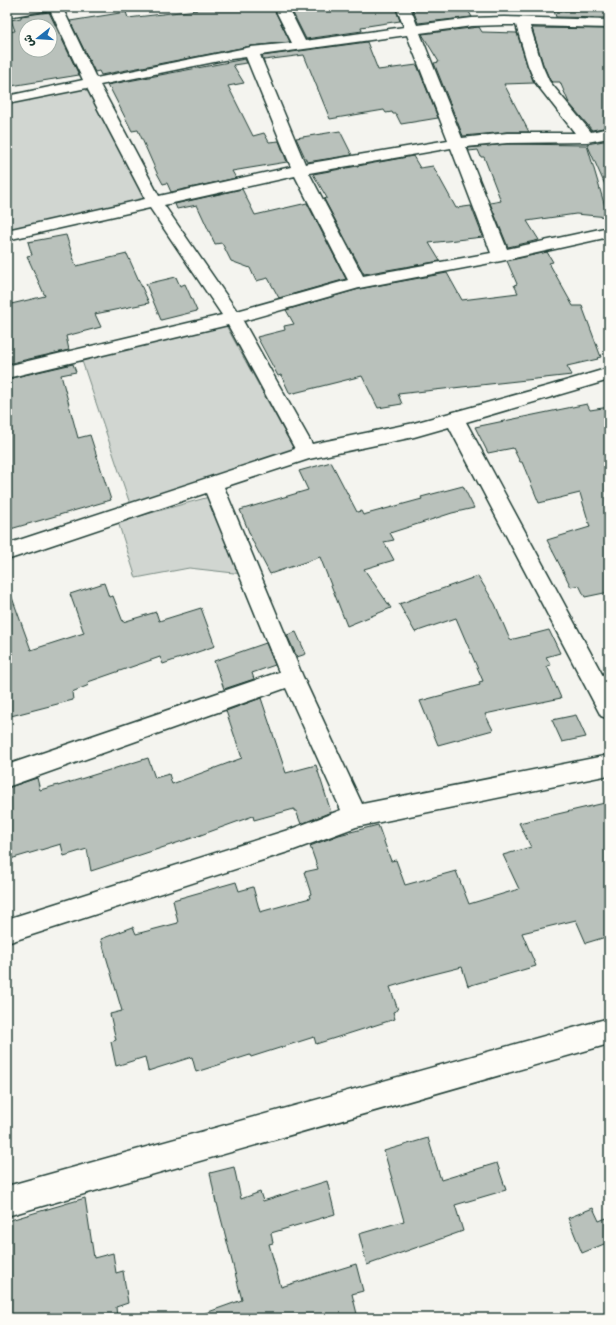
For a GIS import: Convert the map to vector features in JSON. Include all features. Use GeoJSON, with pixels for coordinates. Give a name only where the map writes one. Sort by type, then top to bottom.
{"type":"FeatureCollection","features":[{"type":"Feature","properties":{"kind":"street"},"geometry":{"type":"LineString","coordinates":[[7,13],[46,7]]}},
{"type":"Feature","properties":{"kind":"street"},"geometry":{"type":"LineString","coordinates":[[55,7],[91,82],[155,203],[233,318],[307,452]]}},
{"type":"Feature","properties":{"kind":"street"},"geometry":{"type":"LineString","coordinates":[[280,7],[300,45]]}},
{"type":"Feature","properties":{"kind":"street"},"geometry":{"type":"LineString","coordinates":[[403,7],[455,143],[501,256]]}},
{"type":"Feature","properties":{"kind":"street"},"geometry":{"type":"LineString","coordinates":[[7,100],[91,82],[251,52],[472,22],[522,21],[609,24]]}},
{"type":"Feature","properties":{"kind":"street"},"geometry":{"type":"LineString","coordinates":[[522,21],[535,65],[542,82],[587,137]]}},
{"type":"Feature","properties":{"kind":"street"},"geometry":{"type":"LineString","coordinates":[[251,52],[300,170],[358,283]]}},
{"type":"Feature","properties":{"kind":"street"},"geometry":{"type":"LineString","coordinates":[[7,235],[300,170],[455,143],[507,138],[587,137],[609,133]]}},
{"type":"Feature","properties":{"kind":"street"},"geometry":{"type":"LineString","coordinates":[[7,372],[233,318],[358,283],[501,256],[609,232]]}},
{"type":"Feature","properties":{"kind":"street"},"geometry":{"type":"LineString","coordinates":[[7,552],[307,452],[414,430],[551,392],[609,374]]}},
{"type":"Feature","properties":{"kind":"street"},"geometry":{"type":"LineString","coordinates":[[454,418],[609,709]]}},
{"type":"Feature","properties":{"kind":"street"},"geometry":{"type":"LineString","coordinates":[[212,483],[292,677],[356,816]]}},
{"type":"Feature","properties":{"kind":"street"},"geometry":{"type":"LineString","coordinates":[[7,776],[292,677]]}},
{"type":"Feature","properties":{"kind":"street"},"geometry":{"type":"LineString","coordinates":[[7,931],[291,840],[356,816],[609,765]]}},
{"type":"Feature","properties":{"kind":"street"},"geometry":{"type":"LineString","coordinates":[[7,1201],[609,1031]]}},
{"type":"Feature","properties":{"kind":"shaded area"},"geometry":{"type":"Polygon","coordinates":[[[89,83],[155,203],[7,235],[7,100],[89,83]]]}},
{"type":"Feature","properties":{"kind":"shaded area"},"geometry":{"type":"Polygon","coordinates":[[[223,320],[297,455],[132,510],[80,355],[223,320]]]}},
{"type":"Feature","properties":{"kind":"shaded area"},"geometry":{"type":"Polygon","coordinates":[[[209,497],[243,574],[189,568],[136,578],[118,522],[209,497]]]}},
{"type":"Feature","properties":{"kind":"building"},"geometry":{"type":"Polygon","coordinates":[[[196,7],[273,7],[290,42],[251,46],[101,75],[99,71],[95,72],[70,21],[126,12],[128,18],[197,10],[196,7]]]}},
{"type":"Feature","properties":{"kind":"building"},"geometry":{"type":"Polygon","coordinates":[[[290,7],[395,7],[400,21],[361,27],[362,31],[306,39],[290,7]]]}},
{"type":"Feature","properties":{"kind":"building"},"geometry":{"type":"Polygon","coordinates":[[[412,7],[466,7],[472,17],[418,23],[412,7]]]}},
{"type":"Feature","properties":{"kind":"building"},"geometry":{"type":"Polygon","coordinates":[[[609,10],[609,18],[556,17],[554,11],[609,10]]]}},
{"type":"Feature","properties":{"kind":"building"},"geometry":{"type":"Polygon","coordinates":[[[49,12],[52,18],[21,18],[21,16],[49,12]]]}},
{"type":"Feature","properties":{"kind":"building"},"geometry":{"type":"Polygon","coordinates":[[[18,19],[18,58],[58,58],[58,31],[79,75],[11,86],[7,75],[7,32],[15,31],[11,20],[18,19]]]}},
{"type":"Feature","properties":{"kind":"building"},"geometry":{"type":"Polygon","coordinates":[[[479,27],[482,32],[517,33],[534,83],[504,84],[529,132],[507,132],[463,136],[434,63],[439,62],[422,34],[479,27]]]}},
{"type":"Feature","properties":{"kind":"building"},"geometry":{"type":"Polygon","coordinates":[[[532,28],[609,29],[609,127],[592,130],[569,103],[560,82],[552,82],[550,80],[543,64],[532,28]]]}},
{"type":"Feature","properties":{"kind":"building"},"geometry":{"type":"Polygon","coordinates":[[[367,42],[378,70],[417,65],[438,118],[401,124],[396,114],[393,114],[392,112],[386,113],[384,110],[330,119],[304,55],[264,60],[262,56],[367,42]]]}},
{"type":"Feature","properties":{"kind":"building"},"geometry":{"type":"Polygon","coordinates":[[[245,59],[247,63],[233,65],[244,83],[228,86],[253,136],[264,133],[269,142],[279,141],[287,162],[232,171],[236,178],[171,192],[167,183],[163,184],[157,173],[138,130],[132,131],[110,88],[109,89],[107,85],[245,59]]]}},
{"type":"Feature","properties":{"kind":"building"},"geometry":{"type":"Polygon","coordinates":[[[340,131],[352,155],[307,162],[296,138],[340,131]]]}},
{"type":"Feature","properties":{"kind":"building"},"geometry":{"type":"Polygon","coordinates":[[[609,140],[609,194],[587,144],[609,140]]]}},
{"type":"Feature","properties":{"kind":"building"},"geometry":{"type":"Polygon","coordinates":[[[507,144],[587,145],[608,217],[576,214],[527,221],[539,240],[508,247],[490,203],[501,201],[484,157],[481,157],[478,150],[469,151],[468,148],[507,144]]]}},
{"type":"Feature","properties":{"kind":"building"},"geometry":{"type":"Polygon","coordinates":[[[413,156],[420,168],[433,166],[456,208],[471,206],[483,237],[429,243],[440,261],[364,274],[324,199],[327,198],[313,174],[413,156]]]}},
{"type":"Feature","properties":{"kind":"building"},"geometry":{"type":"Polygon","coordinates":[[[242,189],[255,215],[307,203],[346,279],[279,298],[268,278],[256,281],[250,268],[231,261],[222,243],[215,244],[197,205],[177,209],[175,204],[242,189]]]}},
{"type":"Feature","properties":{"kind":"building"},"geometry":{"type":"Polygon","coordinates":[[[66,235],[76,266],[127,254],[149,303],[95,314],[101,327],[66,336],[69,350],[7,364],[7,305],[45,296],[27,256],[32,255],[28,242],[66,235]]]}},
{"type":"Feature","properties":{"kind":"building"},"geometry":{"type":"Polygon","coordinates":[[[547,252],[553,262],[549,263],[573,306],[582,306],[601,357],[567,366],[572,375],[398,394],[402,404],[378,408],[362,376],[290,394],[281,375],[278,376],[257,337],[285,330],[284,326],[294,324],[286,310],[359,289],[447,273],[462,300],[518,293],[514,285],[517,284],[507,261],[547,252]]]}},
{"type":"Feature","properties":{"kind":"building"},"geometry":{"type":"Polygon","coordinates":[[[176,277],[180,286],[185,284],[197,311],[161,320],[146,284],[176,277]]]}},
{"type":"Feature","properties":{"kind":"building"},"geometry":{"type":"Polygon","coordinates":[[[73,364],[76,372],[61,375],[78,438],[90,435],[111,500],[7,530],[7,379],[73,364]]]}},
{"type":"Feature","properties":{"kind":"building"},"geometry":{"type":"Polygon","coordinates":[[[587,404],[590,410],[609,407],[609,592],[585,597],[579,585],[571,587],[547,540],[590,527],[580,493],[539,503],[522,462],[520,462],[513,448],[488,453],[475,427],[587,404]]]}},
{"type":"Feature","properties":{"kind":"building"},"geometry":{"type":"Polygon","coordinates":[[[331,462],[357,512],[361,511],[363,515],[463,486],[474,508],[452,513],[390,533],[394,540],[384,542],[394,560],[364,569],[391,608],[347,626],[320,557],[270,574],[253,542],[240,510],[308,490],[299,471],[331,462]]]}},
{"type":"Feature","properties":{"kind":"building"},"geometry":{"type":"Polygon","coordinates":[[[478,576],[495,604],[510,640],[549,630],[560,653],[546,657],[551,665],[547,666],[561,698],[485,714],[493,730],[438,745],[420,701],[480,685],[479,682],[483,681],[456,618],[415,632],[399,604],[478,576]]]}},
{"type":"Feature","properties":{"kind":"building"},"geometry":{"type":"Polygon","coordinates":[[[104,583],[109,597],[113,596],[123,622],[156,612],[159,621],[201,608],[215,646],[163,664],[160,657],[88,682],[89,685],[72,692],[73,700],[7,717],[7,593],[10,592],[31,650],[84,633],[70,594],[104,583]]]}},
{"type":"Feature","properties":{"kind":"building"},"geometry":{"type":"Polygon","coordinates":[[[296,632],[306,654],[297,657],[287,635],[296,632]]]}},
{"type":"Feature","properties":{"kind":"building"},"geometry":{"type":"Polygon","coordinates":[[[266,643],[275,665],[252,673],[254,679],[224,689],[214,661],[266,643]]]}},
{"type":"Feature","properties":{"kind":"building"},"geometry":{"type":"Polygon","coordinates":[[[261,698],[286,773],[316,765],[331,812],[301,824],[294,809],[254,820],[253,816],[198,836],[91,871],[87,849],[64,856],[61,844],[7,860],[7,788],[37,778],[40,790],[58,786],[148,758],[155,778],[169,774],[172,784],[242,758],[226,711],[261,698]]]}},
{"type":"Feature","properties":{"kind":"building"},"geometry":{"type":"Polygon","coordinates":[[[576,715],[586,737],[562,742],[552,720],[576,715]]]}},
{"type":"Feature","properties":{"kind":"building"},"geometry":{"type":"Polygon","coordinates":[[[609,802],[609,936],[586,943],[576,920],[522,933],[536,966],[468,986],[462,967],[390,987],[398,1010],[393,1012],[395,1019],[316,1044],[314,1037],[251,1057],[250,1055],[196,1072],[192,1057],[148,1071],[145,1057],[116,1066],[111,1042],[116,1040],[110,1014],[122,1011],[101,939],[133,927],[136,934],[178,923],[173,900],[236,882],[239,891],[253,887],[260,912],[310,898],[309,895],[311,894],[304,872],[318,869],[310,846],[339,835],[378,825],[391,861],[396,860],[405,885],[456,871],[469,904],[519,889],[503,855],[531,847],[519,823],[609,802]]]}},
{"type":"Feature","properties":{"kind":"building"},"geometry":{"type":"Polygon","coordinates":[[[428,1138],[441,1180],[497,1163],[506,1190],[455,1205],[463,1231],[367,1265],[359,1234],[404,1221],[384,1151],[428,1138]]]}},
{"type":"Feature","properties":{"kind":"building"},"geometry":{"type":"Polygon","coordinates":[[[234,1167],[241,1199],[260,1192],[263,1201],[327,1181],[335,1214],[271,1233],[273,1243],[269,1244],[281,1287],[356,1264],[363,1291],[352,1294],[358,1318],[201,1318],[200,1315],[242,1300],[216,1203],[210,1173],[234,1167]]]}},
{"type":"Feature","properties":{"kind":"building"},"geometry":{"type":"Polygon","coordinates":[[[85,1198],[94,1258],[113,1253],[116,1273],[123,1271],[128,1303],[116,1307],[117,1318],[7,1318],[7,1221],[85,1198]]]}},
{"type":"Feature","properties":{"kind":"building"},"geometry":{"type":"Polygon","coordinates":[[[593,1208],[599,1221],[609,1217],[609,1242],[582,1253],[568,1218],[593,1208]]]}}]}
